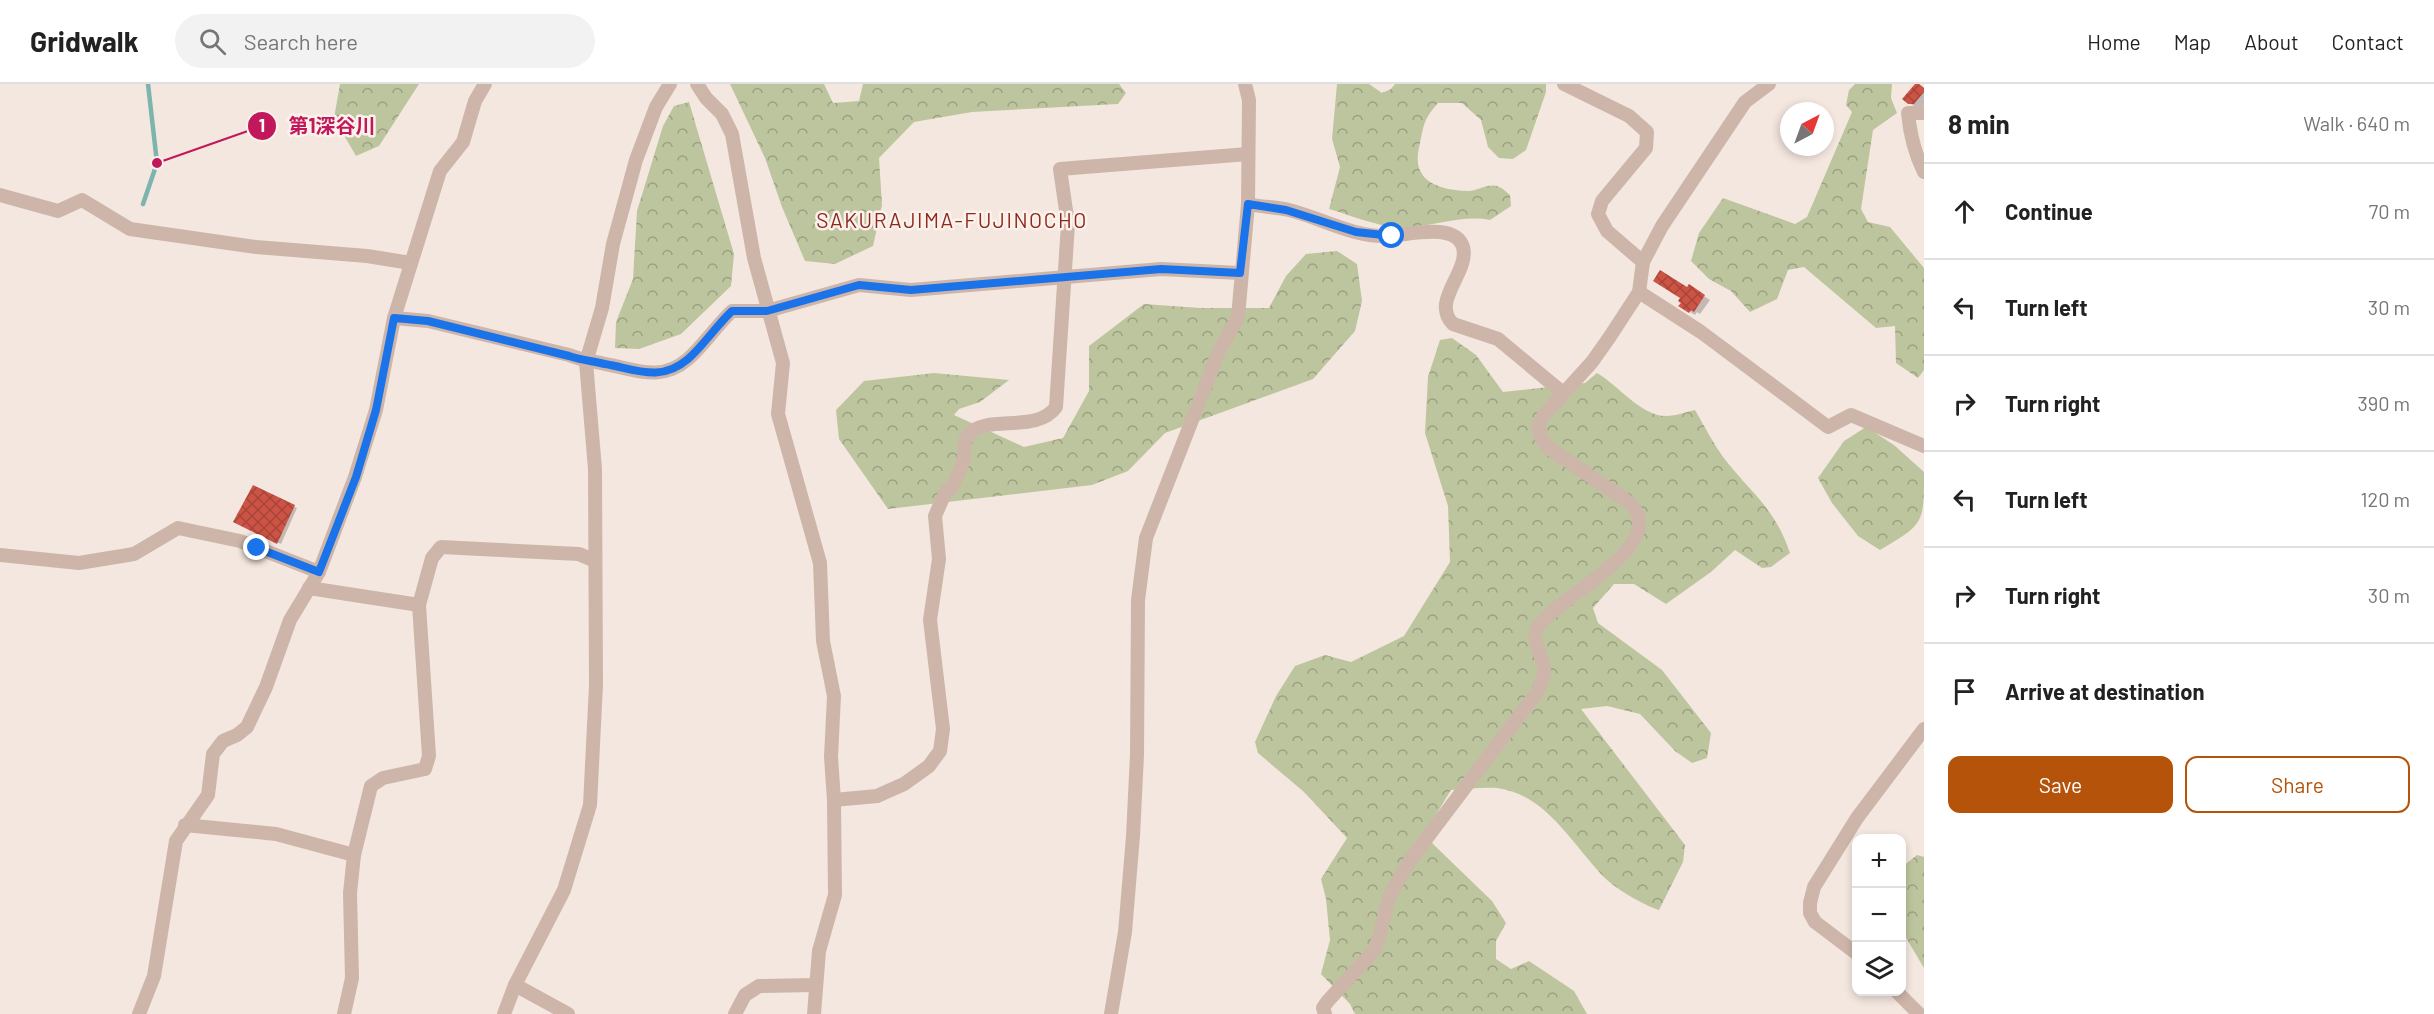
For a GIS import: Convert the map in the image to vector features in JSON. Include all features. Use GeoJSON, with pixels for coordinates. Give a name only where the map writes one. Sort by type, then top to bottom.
{"type":"FeatureCollection","features":[{"type":"Feature","properties":{"kind":"street"},"geometry":{"type":"LineString","coordinates":[[140,1014],[154,976],[176,841],[208,795],[213,754],[224,741],[247,727],[266,687],[290,620],[319,572],[356,477],[376,410],[394,318],[440,171],[463,142],[475,101],[485,84]]}},
{"type":"Feature","properties":{"kind":"street"},"geometry":{"type":"LineString","coordinates":[[504,1014],[515,985],[564,890],[590,805],[596,685],[596,469],[586,362],[602,308],[613,244],[636,160],[656,107],[670,84]]}},
{"type":"Feature","properties":{"kind":"street"},"geometry":{"type":"LineString","coordinates":[[697,84],[706,98],[722,114],[732,134],[754,258],[783,363],[778,414],[820,563],[823,641],[834,696],[831,757],[835,895],[819,951],[814,1014]]}},
{"type":"Feature","properties":{"kind":"street"},"geometry":{"type":"LineString","coordinates":[[1111,1014],[1125,932],[1133,836],[1137,755],[1138,600],[1146,538],[1219,351],[1238,317],[1241,293],[1240,273],[1248,204],[1249,100],[1245,84]]}},
{"type":"Feature","properties":{"kind":"street"},"geometry":{"type":"LineString","coordinates":[[1564,84],[1629,116],[1647,132],[1646,147],[1602,201],[1598,214],[1607,231],[1643,262]]}},
{"type":"Feature","properties":{"kind":"street"},"geometry":{"type":"LineString","coordinates":[[1324,1014],[1323,1008],[1327,1002],[1376,948],[1388,901],[1411,860],[1538,691],[1544,673],[1542,658],[1535,640],[1537,629],[1546,619],[1603,573],[1629,547],[1636,534],[1639,524],[1637,511],[1630,503],[1569,464],[1542,440],[1538,426],[1563,393],[1592,362],[1639,292],[1643,262],[1662,226],[1745,102],[1768,84]]}},
{"type":"Feature","properties":{"kind":"street"},"geometry":{"type":"LineString","coordinates":[[1924,113],[1908,113],[1910,135],[1916,156],[1924,172]]}},
{"type":"Feature","properties":{"kind":"street"},"geometry":{"type":"LineString","coordinates":[[834,800],[877,796],[904,784],[921,773],[940,751],[943,729],[930,620],[939,559],[935,516],[946,491],[950,490],[962,466],[964,444],[970,433],[980,428],[1045,418],[1056,407],[1068,224],[1060,170],[1248,154]]}},
{"type":"Feature","properties":{"kind":"street"},"geometry":{"type":"LineString","coordinates":[[0,195],[58,211],[82,200],[130,229],[256,247],[367,256],[411,263]]}},
{"type":"Feature","properties":{"kind":"street"},"geometry":{"type":"LineString","coordinates":[[1248,204],[1286,210],[1366,234],[1384,236],[1422,231],[1442,233],[1456,238],[1463,246],[1463,258],[1446,305],[1448,320],[1453,324],[1498,339],[1563,393]]}},
{"type":"Feature","properties":{"kind":"street"},"geometry":{"type":"LineString","coordinates":[[394,318],[428,321],[586,362],[604,364],[642,374],[667,371],[688,359],[732,311],[767,311],[859,285],[911,290],[1161,269],[1240,273]]}},
{"type":"Feature","properties":{"kind":"street"},"geometry":{"type":"LineString","coordinates":[[1639,292],[1701,332],[1828,427],[1851,415],[1924,446]]}},
{"type":"Feature","properties":{"kind":"street"},"geometry":{"type":"LineString","coordinates":[[0,555],[79,563],[134,554],[178,528],[240,541],[319,572]]}},
{"type":"Feature","properties":{"kind":"street"},"geometry":{"type":"LineString","coordinates":[[344,1014],[352,978],[350,893],[354,855],[371,786],[383,778],[424,769],[429,756],[419,605],[432,558],[441,547],[579,554],[595,561]]}},
{"type":"Feature","properties":{"kind":"street"},"geometry":{"type":"LineString","coordinates":[[309,588],[419,605]]}},
{"type":"Feature","properties":{"kind":"street"},"geometry":{"type":"LineString","coordinates":[[1852,949],[1815,922],[1810,913],[1814,887],[1857,818],[1924,729]]}},
{"type":"Feature","properties":{"kind":"street"},"geometry":{"type":"LineString","coordinates":[[185,825],[276,834],[354,855]]}},
{"type":"Feature","properties":{"kind":"street"},"geometry":{"type":"LineString","coordinates":[[515,985],[568,1014]]}},
{"type":"Feature","properties":{"kind":"street"},"geometry":{"type":"LineString","coordinates":[[735,1014],[745,995],[759,986],[816,985]]}},
{"type":"Feature","properties":{"kind":"street"},"geometry":{"type":"LineString","coordinates":[[1901,996],[1919,1014]]}},
{"type":"Feature","properties":{"kind":"green space"},"geometry":{"type":"Polygon","coordinates":[[[340,84],[419,84],[379,146],[356,156],[334,118],[340,84]]]}},
{"type":"Feature","properties":{"kind":"green space"},"geometry":{"type":"Polygon","coordinates":[[[730,84],[824,84],[833,103],[859,101],[863,84],[1119,84],[1126,93],[1118,104],[972,112],[914,122],[879,158],[882,205],[873,246],[835,264],[805,261],[782,207],[765,158],[730,84]]]}},
{"type":"Feature","properties":{"kind":"green space"},"geometry":{"type":"Polygon","coordinates":[[[1337,84],[1369,84],[1382,93],[1391,89],[1395,84],[1546,84],[1546,92],[1526,150],[1513,159],[1499,158],[1488,147],[1481,120],[1462,103],[1438,103],[1424,124],[1418,160],[1419,169],[1430,182],[1447,189],[1468,191],[1487,186],[1499,187],[1510,195],[1511,206],[1490,220],[1456,220],[1409,227],[1381,225],[1329,209],[1340,167],[1332,139],[1337,84]]]}},
{"type":"Feature","properties":{"kind":"green space"},"geometry":{"type":"Polygon","coordinates":[[[1855,84],[1892,84],[1891,98],[1897,113],[1873,130],[1861,209],[1868,222],[1890,227],[1924,268],[1924,370],[1918,378],[1896,363],[1895,326],[1876,328],[1804,267],[1788,270],[1777,299],[1750,312],[1731,291],[1709,279],[1691,261],[1699,233],[1723,198],[1795,224],[1807,217],[1852,112],[1846,105],[1849,90],[1855,84]]]}},
{"type":"Feature","properties":{"kind":"green space"},"geometry":{"type":"Polygon","coordinates":[[[689,102],[734,254],[731,286],[681,334],[639,349],[615,348],[616,322],[633,279],[637,211],[663,126],[674,106],[689,102]]]}},
{"type":"Feature","properties":{"kind":"green space"},"geometry":{"type":"Polygon","coordinates":[[[1337,251],[1357,264],[1362,301],[1355,331],[1313,379],[1165,433],[1128,471],[1092,485],[888,509],[839,439],[836,410],[864,381],[934,373],[1009,380],[980,402],[959,409],[954,415],[1024,447],[1063,438],[1089,391],[1089,346],[1144,304],[1200,308],[1269,308],[1286,276],[1306,254],[1337,251]]]}},
{"type":"Feature","properties":{"kind":"green space"},"geometry":{"type":"Polygon","coordinates":[[[1452,338],[1476,355],[1503,392],[1585,383],[1597,373],[1639,406],[1657,415],[1670,416],[1695,410],[1723,456],[1771,514],[1790,553],[1771,567],[1762,568],[1735,550],[1711,572],[1666,604],[1634,584],[1614,584],[1593,608],[1598,623],[1662,670],[1711,733],[1707,758],[1692,763],[1675,751],[1640,714],[1607,706],[1581,709],[1685,845],[1683,862],[1659,910],[1637,900],[1612,884],[1556,821],[1529,799],[1514,792],[1497,788],[1451,790],[1426,831],[1433,844],[1492,901],[1506,923],[1496,941],[1496,959],[1511,969],[1529,961],[1574,991],[1587,1014],[1355,1014],[1350,1004],[1321,974],[1330,940],[1326,899],[1321,879],[1347,838],[1304,792],[1258,753],[1255,742],[1276,696],[1295,666],[1325,655],[1351,662],[1404,636],[1450,562],[1448,506],[1425,433],[1428,377],[1440,340],[1452,338]]]}},
{"type":"Feature","properties":{"kind":"green space"},"geometry":{"type":"Polygon","coordinates":[[[1866,427],[1894,445],[1924,472],[1922,513],[1919,521],[1905,534],[1880,550],[1858,536],[1832,503],[1818,478],[1844,441],[1866,427]]]}},
{"type":"Feature","properties":{"kind":"green space"},"geometry":{"type":"Polygon","coordinates":[[[1917,855],[1924,857],[1924,968],[1906,938],[1906,864],[1917,855]]]}},
{"type":"Feature","properties":{"kind":"building"},"geometry":{"type":"Polygon","coordinates":[[[1915,84],[1924,88],[1924,92],[1914,104],[1908,104],[1902,99],[1915,84]]]}},
{"type":"Feature","properties":{"kind":"building"},"geometry":{"type":"Polygon","coordinates":[[[1660,270],[1687,287],[1689,284],[1705,295],[1694,312],[1691,310],[1689,313],[1678,306],[1681,303],[1678,301],[1680,298],[1653,281],[1660,270]]]}},
{"type":"Feature","properties":{"kind":"building"},"geometry":{"type":"Polygon","coordinates":[[[253,485],[295,505],[277,544],[233,522],[253,485]]]}},
{"type":"Feature","properties":{"kind":"waterway"},"geometry":{"type":"LineString","coordinates":[[143,204],[157,163],[148,84]]}},
{"type":"Feature","properties":{"kind":"place","name":"第1深谷川"},"geometry":{"type":"Point","coordinates":[157,163]}},
{"type":"Feature","properties":{"kind":"district","name":"SAKURAJIMA-FUJINOCHO"},"geometry":{"type":"Point","coordinates":[952,219]}},
{"type":"Feature","properties":{"kind":"route"},"geometry":{"type":"LineString","coordinates":[[257,548],[319,572],[356,477],[376,410],[394,318],[428,321],[586,362],[604,364],[642,374],[667,371],[688,359],[732,311],[754,313],[767,311],[859,285],[911,290],[1161,269],[1240,273],[1248,204],[1286,210],[1356,232],[1392,236]]}}]}
